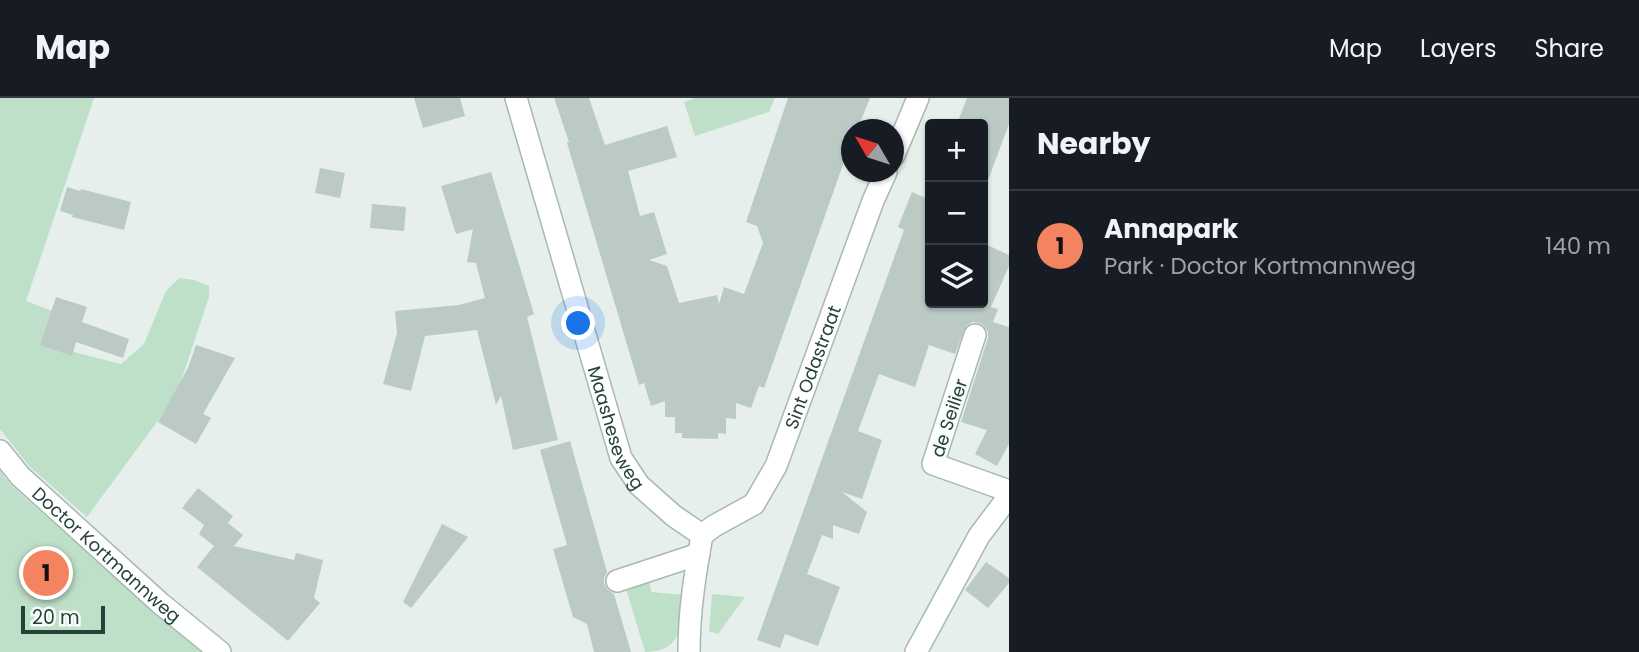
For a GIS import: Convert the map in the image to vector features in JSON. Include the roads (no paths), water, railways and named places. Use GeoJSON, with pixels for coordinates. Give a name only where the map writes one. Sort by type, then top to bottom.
{"type":"FeatureCollection","features":[{"type":"Feature","properties":{"kind":"street","name":"Maasheseweg"},"geometry":{"type":"LineString","coordinates":[[516,98],[621,458],[639,485],[700,544]]}},
{"type":"Feature","properties":{"kind":"street"},"geometry":{"type":"LineString","coordinates":[[904,131],[918,98]]}},
{"type":"Feature","properties":{"kind":"street","name":"Sint Odastraat"},"geometry":{"type":"LineString","coordinates":[[617,580],[700,544],[714,526],[754,504],[776,466],[882,182]]}},
{"type":"Feature","properties":{"kind":"street","name":"de Seilier"},"geometry":{"type":"LineString","coordinates":[[916,652],[979,536],[1009,493],[933,464],[975,335]]}},
{"type":"Feature","properties":{"kind":"street","name":"Doctor Kortmannweg"},"geometry":{"type":"LineString","coordinates":[[0,451],[20,476],[160,603],[220,652]]}},
{"type":"Feature","properties":{"kind":"street"},"geometry":{"type":"LineString","coordinates":[[687,652],[700,544]]}},
{"type":"Feature","properties":{"kind":"place","name":"Annapark"},"geometry":{"type":"Point","coordinates":[46,573]}}]}
